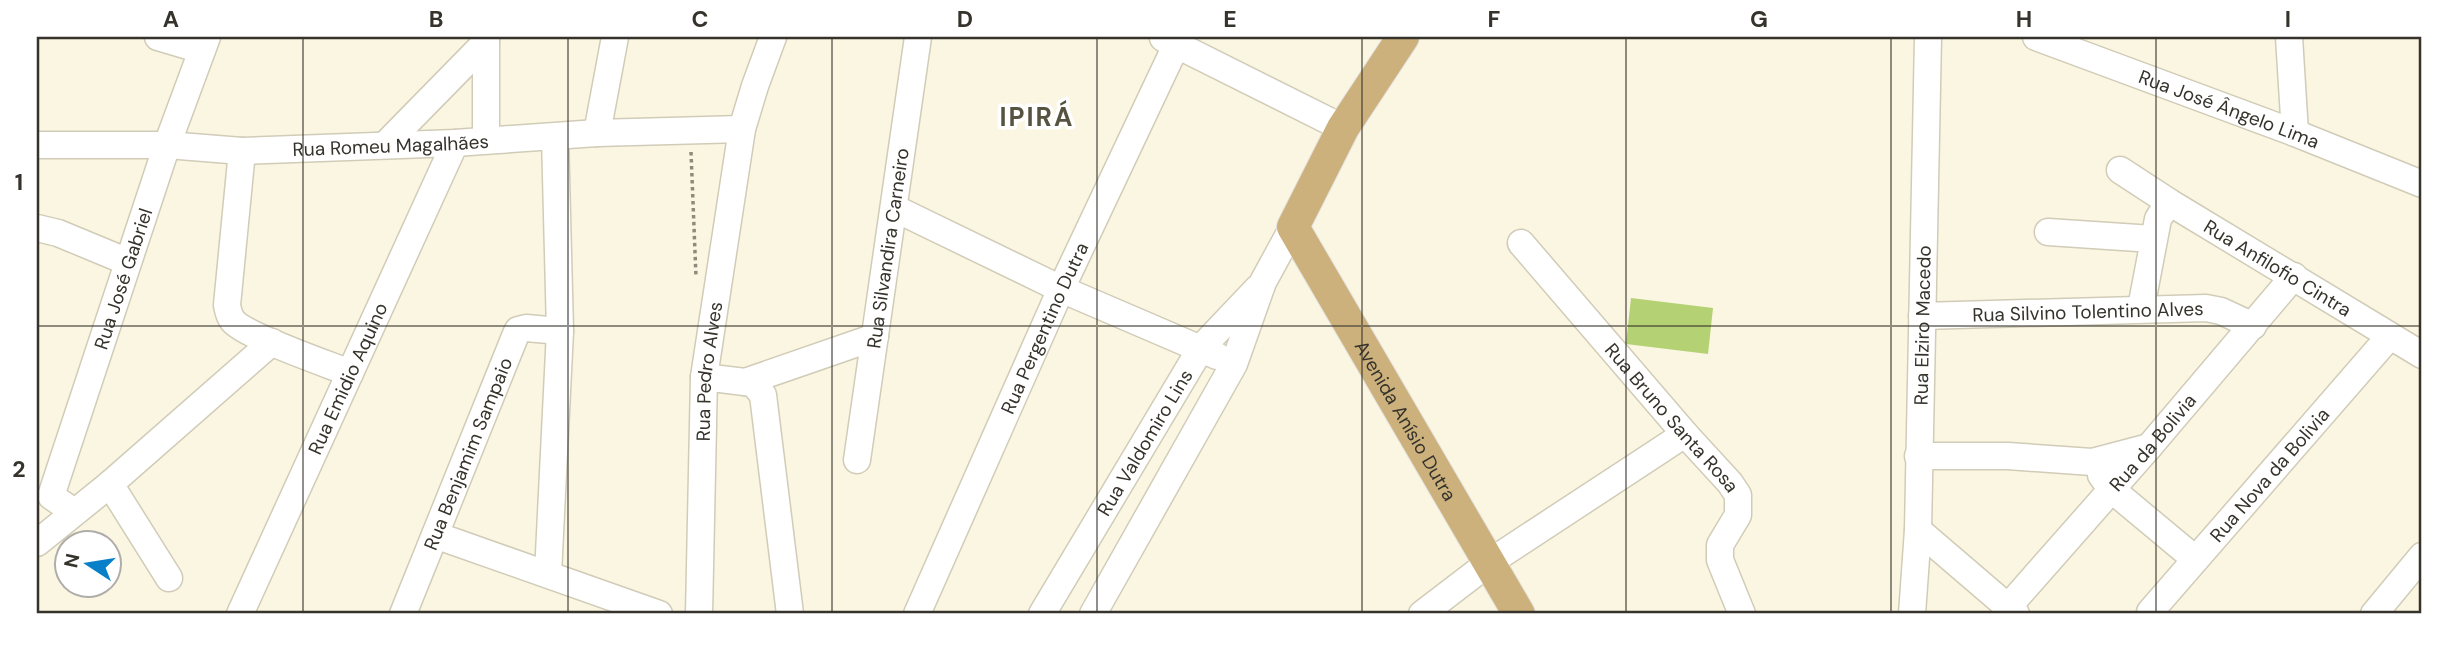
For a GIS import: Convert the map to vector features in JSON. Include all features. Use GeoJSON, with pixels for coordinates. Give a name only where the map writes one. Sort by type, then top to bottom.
{"type":"FeatureCollection","features":[{"type":"Feature","properties":{"kind":"main road","name":"Rua Valdomiro Lins"},"geometry":{"type":"LineString","coordinates":[[1293,227],[1343,128],[1390,50],[1404,37]]}},
{"type":"Feature","properties":{"kind":"main road","name":"Avenida Anísio Dutra"},"geometry":{"type":"LineString","coordinates":[[1293,227],[1519,614]]}},
{"type":"Feature","properties":{"kind":"street"},"geometry":{"type":"LineString","coordinates":[[158,37],[204,43]]}},
{"type":"Feature","properties":{"kind":"street"},"geometry":{"type":"LineString","coordinates":[[597,133],[615,37]]}},
{"type":"Feature","properties":{"kind":"street","name":"Rua Pedro Alves"},"geometry":{"type":"LineString","coordinates":[[699,614],[704,377],[742,129],[774,37]]}},
{"type":"Feature","properties":{"kind":"street","name":"Rua Silvandira Carneiro"},"geometry":{"type":"LineString","coordinates":[[857,460],[919,37]]}},
{"type":"Feature","properties":{"kind":"street","name":"Rua Elziro Macedo"},"geometry":{"type":"LineString","coordinates":[[1912,614],[1918,530],[1928,37]]}},
{"type":"Feature","properties":{"kind":"street","name":"Rua José Ângelo Lima"},"geometry":{"type":"LineString","coordinates":[[2035,37],[2295,133],[2422,184]]}},
{"type":"Feature","properties":{"kind":"street"},"geometry":{"type":"LineString","coordinates":[[2289,37],[2295,133]]}},
{"type":"Feature","properties":{"kind":"street"},"geometry":{"type":"LineString","coordinates":[[486,39],[486,139]]}},
{"type":"Feature","properties":{"kind":"street"},"geometry":{"type":"LineString","coordinates":[[385,145],[486,39]]}},
{"type":"Feature","properties":{"kind":"street"},"geometry":{"type":"LineString","coordinates":[[1172,39],[1343,128]]}},
{"type":"Feature","properties":{"kind":"street","name":"Rua Pergentino Dutra"},"geometry":{"type":"LineString","coordinates":[[917,614],[1172,39]]}},
{"type":"Feature","properties":{"kind":"street","name":"Rua José Gabriel"},"geometry":{"type":"LineString","coordinates":[[74,512],[44,491],[204,43]]}},
{"type":"Feature","properties":{"kind":"street","name":"Rua Romeu Magalhães"},"geometry":{"type":"LineString","coordinates":[[37,145],[167,145],[242,151],[455,143],[597,133],[742,129]]}},
{"type":"Feature","properties":{"kind":"street"},"geometry":{"type":"LineString","coordinates":[[548,574],[560,331],[555,137]]}},
{"type":"Feature","properties":{"kind":"street","name":"Rua Emidio Aquino"},"geometry":{"type":"LineString","coordinates":[[240,614],[455,143]]}},
{"type":"Feature","properties":{"kind":"street"},"geometry":{"type":"LineString","coordinates":[[242,151],[228,313],[236,324],[272,342],[350,373]]}},
{"type":"Feature","properties":{"kind":"street","name":"Rua Anfilofio Cintra"},"geometry":{"type":"LineString","coordinates":[[2120,170],[2422,355]]}},
{"type":"Feature","properties":{"kind":"street"},"geometry":{"type":"LineString","coordinates":[[2141,308],[2158,219],[2169,202]]}},
{"type":"Feature","properties":{"kind":"street"},"geometry":{"type":"LineString","coordinates":[[894,208],[1061,289],[1234,364]]}},
{"type":"Feature","properties":{"kind":"street","name":"Rua Valdomiro Lins"},"geometry":{"type":"LineString","coordinates":[[1093,614],[1234,364],[1263,282],[1293,227]]}},
{"type":"Feature","properties":{"kind":"street"},"geometry":{"type":"LineString","coordinates":[[37,228],[71,237],[128,262]]}},
{"type":"Feature","properties":{"kind":"street"},"geometry":{"type":"LineString","coordinates":[[2048,232],[2153,239]]}},
{"type":"Feature","properties":{"kind":"street","name":"Rua Bruno Santa Rosa"},"geometry":{"type":"LineString","coordinates":[[1521,243],[1685,434],[1730,482],[1738,495],[1738,515],[1720,545],[1720,560],[1744,614]]}},
{"type":"Feature","properties":{"kind":"street","name":"Rua da Bolivia"},"geometry":{"type":"LineString","coordinates":[[2012,611],[2111,489],[2294,276]]}},
{"type":"Feature","properties":{"kind":"street","name":"Rua Valdomiro Lins"},"geometry":{"type":"LineString","coordinates":[[1042,614],[1201,348],[1263,282]]}},
{"type":"Feature","properties":{"kind":"street","name":"Rua Silvino Tolentino Alves"},"geometry":{"type":"LineString","coordinates":[[1922,316],[2206,308],[2221,311],[2253,326]]}},
{"type":"Feature","properties":{"kind":"street","name":"Rua Benjamim Sampaio"},"geometry":{"type":"LineString","coordinates":[[402,614],[519,330],[526,328],[560,331]]}},
{"type":"Feature","properties":{"kind":"street"},"geometry":{"type":"LineString","coordinates":[[745,382],[875,337]]}},
{"type":"Feature","properties":{"kind":"street","name":"Rua Nova da Bolivia"},"geometry":{"type":"LineString","coordinates":[[2150,612],[2389,337]]}},
{"type":"Feature","properties":{"kind":"street"},"geometry":{"type":"LineString","coordinates":[[37,543],[110,484],[272,342]]}},
{"type":"Feature","properties":{"kind":"street"},"geometry":{"type":"LineString","coordinates":[[704,377],[754,383],[763,395],[790,614]]}},
{"type":"Feature","properties":{"kind":"street"},"geometry":{"type":"LineString","coordinates":[[1422,614],[1490,562],[1685,434]]}},
{"type":"Feature","properties":{"kind":"street"},"geometry":{"type":"LineString","coordinates":[[1918,456],[2008,456],[2092,462],[2149,447]]}},
{"type":"Feature","properties":{"kind":"street"},"geometry":{"type":"LineString","coordinates":[[2092,462],[2111,489],[2195,559]]}},
{"type":"Feature","properties":{"kind":"street"},"geometry":{"type":"LineString","coordinates":[[110,484],[169,578]]}},
{"type":"Feature","properties":{"kind":"street"},"geometry":{"type":"LineString","coordinates":[[1918,530],[2012,611]]}},
{"type":"Feature","properties":{"kind":"street"},"geometry":{"type":"LineString","coordinates":[[435,535],[659,614]]}},
{"type":"Feature","properties":{"kind":"street"},"geometry":{"type":"LineString","coordinates":[[2374,614],[2422,556]]}},
{"type":"Feature","properties":{"kind":"path"},"geometry":{"type":"LineString","coordinates":[[690,130],[697,284]]}},
{"type":"Feature","properties":{"kind":"green space"},"geometry":{"type":"Polygon","coordinates":[[[1631,298],[1713,308],[1708,354],[1626,344],[1631,298]]]}},
{"type":"Feature","properties":{"kind":"district","name":"IPIRÁ"},"geometry":{"type":"Point","coordinates":[1037,117]}}]}
